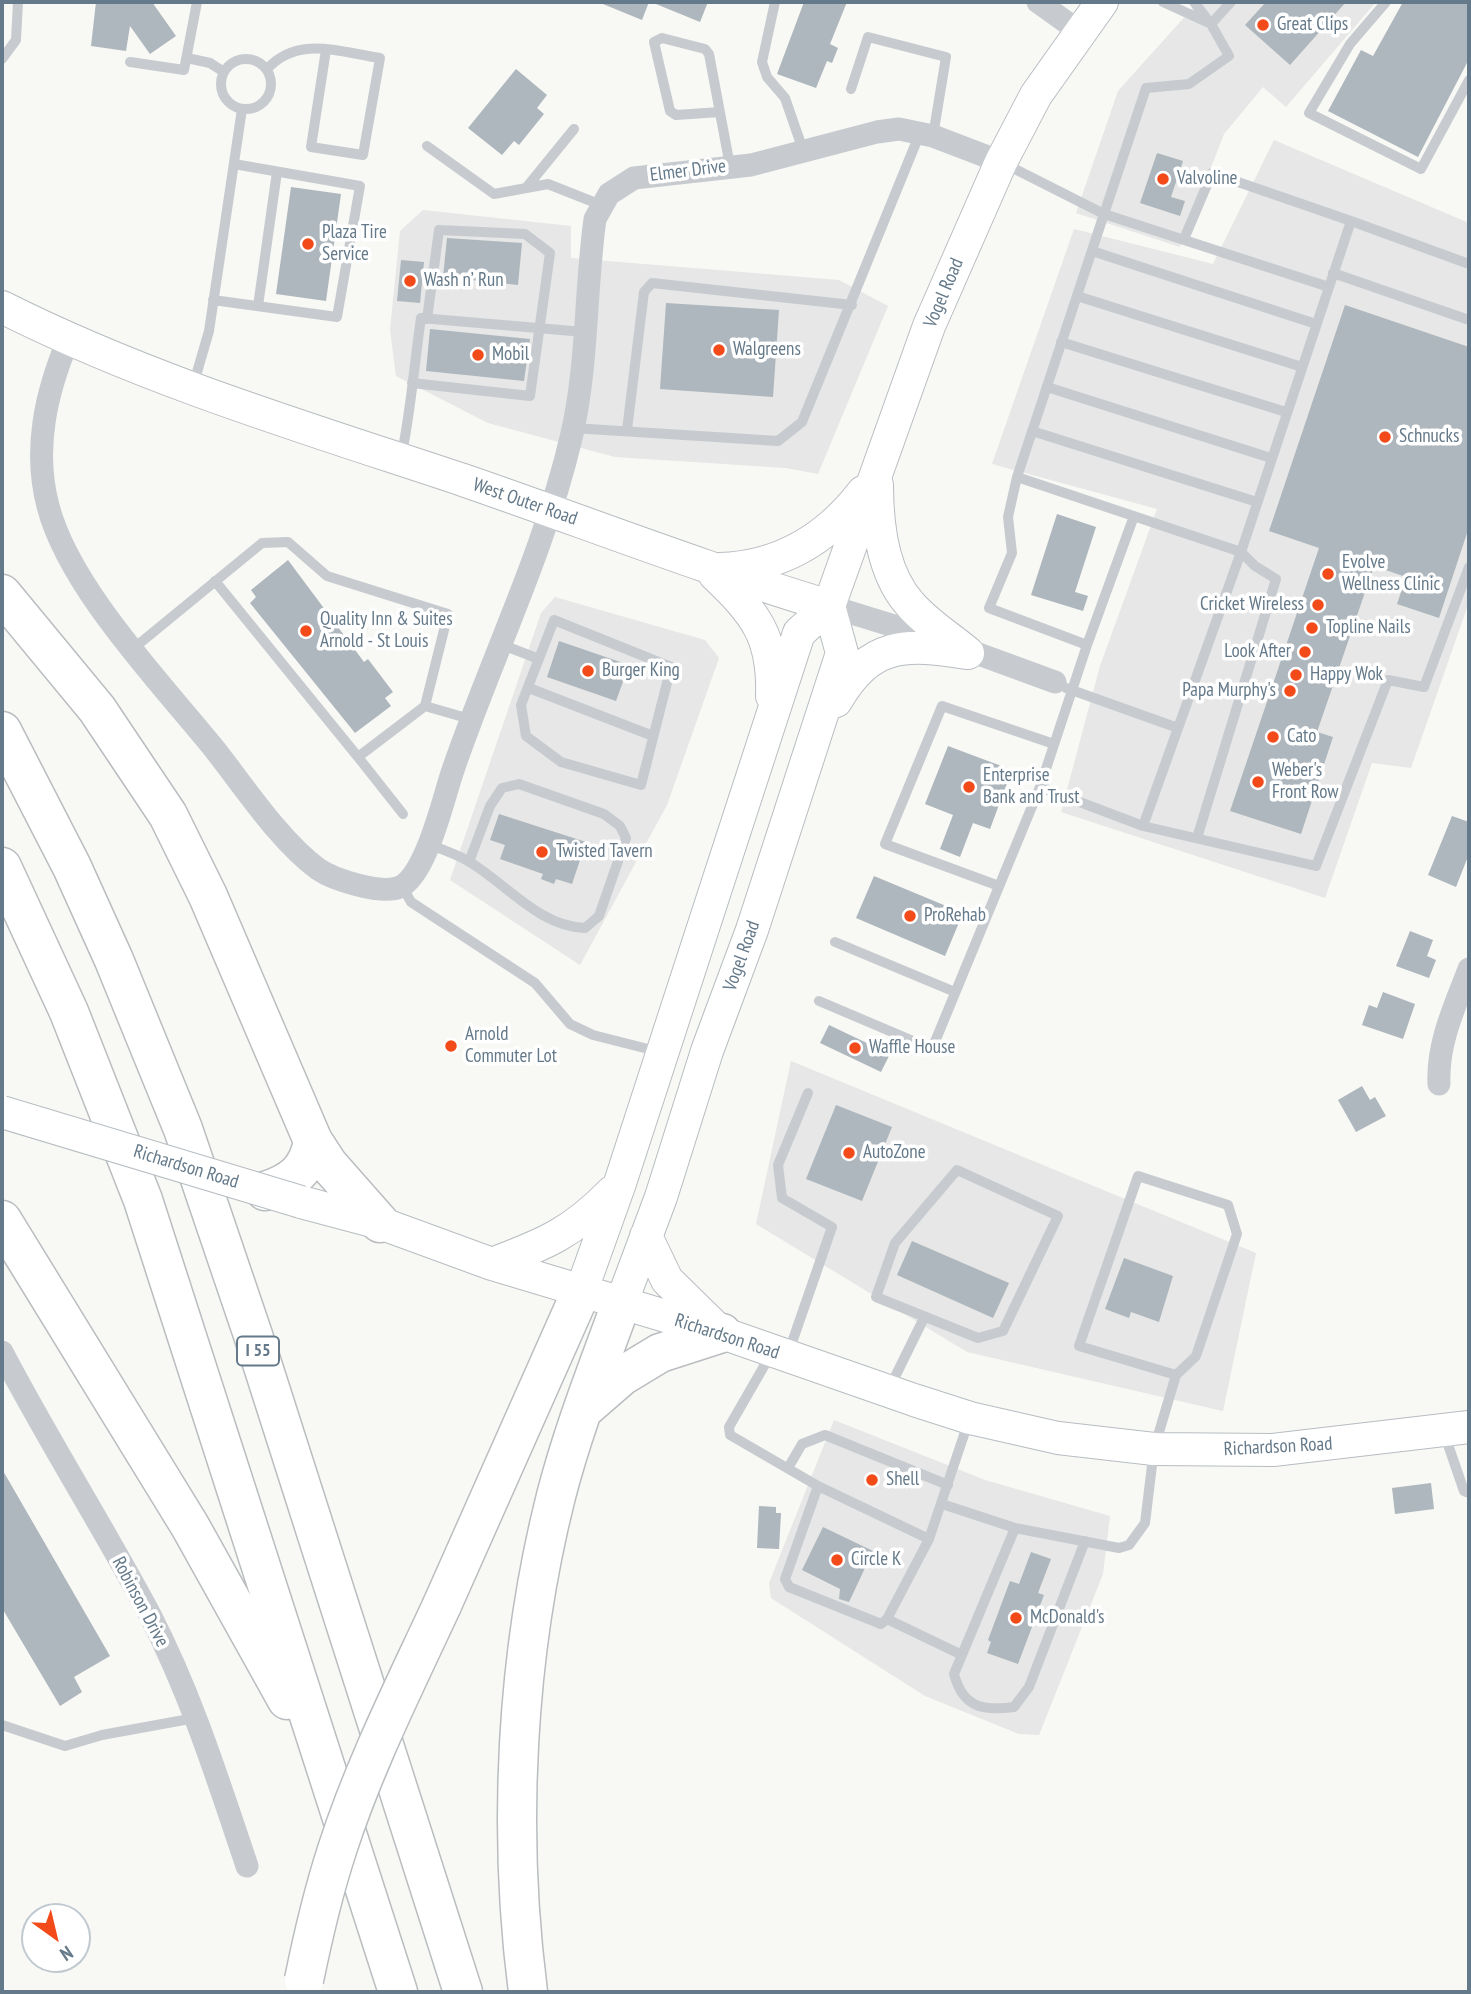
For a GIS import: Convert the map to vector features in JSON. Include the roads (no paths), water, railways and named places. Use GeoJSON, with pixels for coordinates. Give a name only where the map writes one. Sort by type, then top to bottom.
{"type":"FeatureCollection","features":[{"type":"Feature","properties":{"kind":"highway"},"geometry":{"type":"LineString","coordinates":[[2,594],[97,709],[168,815],[208,896],[313,1141],[328,1164],[380,1223]]}},
{"type":"Feature","properties":{"kind":"highway","name":"I 55"},"geometry":{"type":"LineString","coordinates":[[2,731],[104,937],[183,1129],[257,1348],[463,1992]]}},
{"type":"Feature","properties":{"kind":"highway"},"geometry":{"type":"LineString","coordinates":[[2,867],[69,1012],[143,1200],[397,1992]]}},
{"type":"Feature","properties":{"kind":"highway"},"geometry":{"type":"LineString","coordinates":[[286,1191],[310,1161],[313,1141]]}},
{"type":"Feature","properties":{"kind":"highway"},"geometry":{"type":"LineString","coordinates":[[2,1220],[190,1526],[329,1776]]}},
{"type":"Feature","properties":{"kind":"highway"},"geometry":{"type":"LineString","coordinates":[[303,1986],[318,1913],[337,1848],[361,1785],[581,1292]]}},
{"type":"Feature","properties":{"kind":"highway"},"geometry":{"type":"LineString","coordinates":[[528,1992],[518,1892],[517,1824],[524,1695],[543,1552],[582,1411],[621,1304]]}},
{"type":"Feature","properties":{"kind":"highway"},"geometry":{"type":"LineString","coordinates":[[582,1411],[622,1376],[660,1353],[722,1333]]}},
{"type":"Feature","properties":{"kind":"main road","name":"Vogel Road"},"geometry":{"type":"LineString","coordinates":[[581,1292],[620,1183],[799,633],[829,606],[929,326],[1001,162],[1037,95],[1102,2]]}},
{"type":"Feature","properties":{"kind":"main road","name":"West Outer Road"},"geometry":{"type":"LineString","coordinates":[[2,307],[68,340],[192,389],[550,510],[709,569],[829,606]]}},
{"type":"Feature","properties":{"kind":"main road"},"geometry":{"type":"LineString","coordinates":[[709,569],[758,565],[802,549],[842,515],[877,471]]}},
{"type":"Feature","properties":{"kind":"main road"},"geometry":{"type":"LineString","coordinates":[[877,471],[881,529],[895,584],[909,604],[968,653]]}},
{"type":"Feature","properties":{"kind":"main road"},"geometry":{"type":"LineString","coordinates":[[709,569],[748,607],[762,629],[773,668],[769,725]]}},
{"type":"Feature","properties":{"kind":"main road","name":"Vogel Road"},"geometry":{"type":"LineString","coordinates":[[621,1304],[842,653],[829,606]]}},
{"type":"Feature","properties":{"kind":"main road"},"geometry":{"type":"LineString","coordinates":[[813,742],[849,679],[881,653],[898,647],[917,646],[968,653]]}},
{"type":"Feature","properties":{"kind":"main road","name":"Richardson Road"},"geometry":{"type":"LineString","coordinates":[[2,1112],[286,1191],[492,1264],[722,1333],[970,1418],[1058,1438],[1154,1449],[1293,1449],[1456,1428]]}},
{"type":"Feature","properties":{"kind":"main road"},"geometry":{"type":"LineString","coordinates":[[492,1264],[558,1238],[584,1221],[620,1183]]}},
{"type":"Feature","properties":{"kind":"main road"},"geometry":{"type":"LineString","coordinates":[[646,1236],[667,1280],[722,1333]]}},
{"type":"Feature","properties":{"kind":"street"},"geometry":{"type":"LineString","coordinates":[[1038,2],[1080,32]]}},
{"type":"Feature","properties":{"kind":"street","name":"Elmer Drive"},"geometry":{"type":"LineString","coordinates":[[601,205],[621,184],[634,178],[751,165],[877,132],[899,129],[926,134],[1001,162]]}},
{"type":"Feature","properties":{"kind":"street"},"geometry":{"type":"LineString","coordinates":[[68,340],[50,384],[43,422],[43,477],[47,504],[69,559],[134,648],[261,808],[317,868],[331,876],[388,890],[402,886],[414,875],[428,844],[470,719],[550,510],[573,428],[594,227],[601,205]]}},
{"type":"Feature","properties":{"kind":"street","name":"West Outer Road"},"geometry":{"type":"LineString","coordinates":[[829,606],[943,641],[968,653],[1063,687]]}},
{"type":"Feature","properties":{"kind":"street"},"geometry":{"type":"LineString","coordinates":[[1439,1084],[1438,1066],[1443,1039],[1469,969]]}},
{"type":"Feature","properties":{"kind":"street","name":"Robinson Drive"},"geometry":{"type":"LineString","coordinates":[[2,1352],[45,1434],[149,1613],[198,1717],[247,1866]]}},
{"type":"Feature","properties":{"kind":"lane"},"geometry":{"type":"LineString","coordinates":[[2,58],[16,40],[19,2]]}},
{"type":"Feature","properties":{"kind":"lane"},"geometry":{"type":"LineString","coordinates":[[130,62],[181,71],[185,68],[197,2]]}},
{"type":"Feature","properties":{"kind":"lane"},"geometry":{"type":"LineString","coordinates":[[775,2],[762,62],[767,77],[785,98],[803,150]]}},
{"type":"Feature","properties":{"kind":"lane"},"geometry":{"type":"LineString","coordinates":[[1163,2],[1211,24]]}},
{"type":"Feature","properties":{"kind":"lane"},"geometry":{"type":"LineString","coordinates":[[1087,645],[989,608],[1012,553],[1008,517],[1017,477],[1146,88],[1189,84],[1229,56],[1211,24],[1194,2]]}},
{"type":"Feature","properties":{"kind":"lane"},"geometry":{"type":"LineString","coordinates":[[1211,24],[1231,2]]}},
{"type":"Feature","properties":{"kind":"lane"},"geometry":{"type":"LineString","coordinates":[[1386,2],[1350,44],[1309,113],[1421,169],[1469,80]]}},
{"type":"Feature","properties":{"kind":"lane"},"geometry":{"type":"LineString","coordinates":[[573,428],[778,441],[803,422],[926,134],[946,57],[868,37],[851,89]]}},
{"type":"Feature","properties":{"kind":"lane"},"geometry":{"type":"LineString","coordinates":[[720,111],[676,115],[670,111],[654,42],[662,38],[705,49],[709,54],[720,111],[730,166]]}},
{"type":"Feature","properties":{"kind":"lane"},"geometry":{"type":"LineString","coordinates":[[267,69],[279,56],[292,50],[326,50],[380,58],[363,155],[311,147],[326,50]]}},
{"type":"Feature","properties":{"kind":"lane"},"geometry":{"type":"LineString","coordinates":[[187,58],[210,63],[224,72]]}},
{"type":"Feature","properties":{"kind":"lane"},"geometry":{"type":"LineString","coordinates":[[245,59],[253,60],[267,69],[272,85],[266,101],[259,106],[242,109],[228,102],[221,88],[224,72],[229,65],[245,59]]}},
{"type":"Feature","properties":{"kind":"lane"},"geometry":{"type":"LineString","coordinates":[[192,389],[208,335],[242,109]]}},
{"type":"Feature","properties":{"kind":"lane"},"geometry":{"type":"LineString","coordinates":[[526,188],[574,129]]}},
{"type":"Feature","properties":{"kind":"lane"},"geometry":{"type":"LineString","coordinates":[[427,146],[494,194],[548,184],[601,205]]}},
{"type":"Feature","properties":{"kind":"lane"},"geometry":{"type":"LineString","coordinates":[[1001,162],[1104,214],[1329,287]]}},
{"type":"Feature","properties":{"kind":"lane"},"geometry":{"type":"LineString","coordinates":[[213,300],[337,317],[360,186],[234,164]]}},
{"type":"Feature","properties":{"kind":"lane"},"geometry":{"type":"LineString","coordinates":[[258,306],[277,172]]}},
{"type":"Feature","properties":{"kind":"lane"},"geometry":{"type":"LineString","coordinates":[[1184,239],[1212,173],[1469,264]]}},
{"type":"Feature","properties":{"kind":"lane"},"geometry":{"type":"LineString","coordinates":[[1143,826],[1241,552],[1352,221]]}},
{"type":"Feature","properties":{"kind":"lane"},"geometry":{"type":"LineString","coordinates":[[412,383],[530,396],[542,329],[550,253],[525,234],[439,229],[426,319]]}},
{"type":"Feature","properties":{"kind":"lane"},"geometry":{"type":"LineString","coordinates":[[1091,251],[1316,324]]}},
{"type":"Feature","properties":{"kind":"lane"},"geometry":{"type":"LineString","coordinates":[[1334,273],[1469,320]]}},
{"type":"Feature","properties":{"kind":"lane"},"geometry":{"type":"LineString","coordinates":[[627,430],[644,292],[652,283],[852,305]]}},
{"type":"Feature","properties":{"kind":"lane"},"geometry":{"type":"LineString","coordinates":[[1077,296],[1302,367]]}},
{"type":"Feature","properties":{"kind":"lane"},"geometry":{"type":"LineString","coordinates":[[400,459],[412,403],[412,383],[421,318],[584,332]]}},
{"type":"Feature","properties":{"kind":"lane"},"geometry":{"type":"LineString","coordinates":[[1061,342],[1286,412]]}},
{"type":"Feature","properties":{"kind":"lane"},"geometry":{"type":"LineString","coordinates":[[1047,387],[1271,458]]}},
{"type":"Feature","properties":{"kind":"lane"},"geometry":{"type":"LineString","coordinates":[[1032,431],[1257,502]]}},
{"type":"Feature","properties":{"kind":"lane"},"geometry":{"type":"LineString","coordinates":[[1017,477],[1241,552],[1255,566],[1276,579],[1197,838]]}},
{"type":"Feature","properties":{"kind":"lane"},"geometry":{"type":"LineString","coordinates":[[819,1001],[932,1049],[1040,787],[1054,744],[1063,687],[1087,645],[1134,516]]}},
{"type":"Feature","properties":{"kind":"lane"},"geometry":{"type":"LineString","coordinates":[[134,648],[262,543],[288,542],[327,576],[448,614],[425,706],[358,757]]}},
{"type":"Feature","properties":{"kind":"lane"},"geometry":{"type":"LineString","coordinates":[[1040,787],[1143,826],[1316,866],[1388,680],[1424,687],[1469,567]]}},
{"type":"Feature","properties":{"kind":"lane"},"geometry":{"type":"LineString","coordinates":[[215,581],[403,814]]}},
{"type":"Feature","properties":{"kind":"lane"},"geometry":{"type":"LineString","coordinates":[[554,620],[671,667],[641,785],[561,762],[526,736],[520,705],[539,659],[554,620]]}},
{"type":"Feature","properties":{"kind":"lane"},"geometry":{"type":"LineString","coordinates":[[500,644],[539,659]]}},
{"type":"Feature","properties":{"kind":"lane"},"geometry":{"type":"LineString","coordinates":[[1063,687],[1178,728]]}},
{"type":"Feature","properties":{"kind":"lane"},"geometry":{"type":"LineString","coordinates":[[529,688],[653,736]]}},
{"type":"Feature","properties":{"kind":"lane"},"geometry":{"type":"LineString","coordinates":[[425,706],[470,719]]}},
{"type":"Feature","properties":{"kind":"lane"},"geometry":{"type":"LineString","coordinates":[[999,886],[885,844],[942,706],[1054,744]]}},
{"type":"Feature","properties":{"kind":"lane"},"geometry":{"type":"LineString","coordinates":[[428,844],[469,862],[508,893],[565,927],[585,928],[600,916],[626,838],[620,826],[604,814],[519,784],[502,788],[496,797],[469,862]]}},
{"type":"Feature","properties":{"kind":"lane"},"geometry":{"type":"LineString","coordinates":[[402,886],[411,902],[535,982],[570,1024],[593,1035],[661,1052]]}},
{"type":"Feature","properties":{"kind":"lane"},"geometry":{"type":"LineString","coordinates":[[835,942],[956,992]]}},
{"type":"Feature","properties":{"kind":"lane"},"geometry":{"type":"LineString","coordinates":[[808,1093],[778,1164],[782,1198],[832,1227],[780,1354],[729,1427],[730,1435],[818,1486],[929,1539]]}},
{"type":"Feature","properties":{"kind":"lane"},"geometry":{"type":"LineString","coordinates":[[957,1170],[1058,1216],[1003,1331],[978,1338],[924,1318],[876,1297],[895,1243],[957,1170]]}},
{"type":"Feature","properties":{"kind":"lane"},"geometry":{"type":"LineString","coordinates":[[942,1504],[1015,1528],[1107,1546],[1129,1545],[1145,1523],[1154,1449],[1177,1375],[1196,1356],[1237,1234],[1228,1205],[1138,1176],[1079,1346],[1177,1375]]}},
{"type":"Feature","properties":{"kind":"lane"},"geometry":{"type":"LineString","coordinates":[[888,1391],[924,1318]]}},
{"type":"Feature","properties":{"kind":"lane"},"geometry":{"type":"LineString","coordinates":[[818,1486],[785,1579],[789,1587],[881,1624],[887,1619],[929,1539],[970,1418]]}},
{"type":"Feature","properties":{"kind":"lane"},"geometry":{"type":"LineString","coordinates":[[1456,1428],[1452,1464],[1464,1491],[1469,1493]]}},
{"type":"Feature","properties":{"kind":"lane"},"geometry":{"type":"LineString","coordinates":[[788,1468],[802,1444],[825,1434],[948,1485]]}},
{"type":"Feature","properties":{"kind":"lane"},"geometry":{"type":"LineString","coordinates":[[1015,1528],[954,1674],[958,1689],[975,1705],[990,1710],[1014,1707],[1029,1687],[1085,1541]]}},
{"type":"Feature","properties":{"kind":"lane"},"geometry":{"type":"LineString","coordinates":[[887,1619],[962,1655]]}},
{"type":"Feature","properties":{"kind":"lane"},"geometry":{"type":"LineString","coordinates":[[2,1725],[65,1746],[102,1735],[198,1717]]}},
{"type":"Feature","properties":{"kind":"place","name":"Great Clips"},"geometry":{"type":"Point","coordinates":[1263,25]}},
{"type":"Feature","properties":{"kind":"place","name":"Valvoline"},"geometry":{"type":"Point","coordinates":[1163,179]}},
{"type":"Feature","properties":{"kind":"place","name":"Plaza Tire Service"},"geometry":{"type":"Point","coordinates":[308,244]}},
{"type":"Feature","properties":{"kind":"place","name":"Wash n’ Run"},"geometry":{"type":"Point","coordinates":[410,281]}},
{"type":"Feature","properties":{"kind":"place","name":"Walgreens"},"geometry":{"type":"Point","coordinates":[719,350]}},
{"type":"Feature","properties":{"kind":"place","name":"Mobil"},"geometry":{"type":"Point","coordinates":[478,355]}},
{"type":"Feature","properties":{"kind":"place","name":"Schnucks"},"geometry":{"type":"Point","coordinates":[1385,437]}},
{"type":"Feature","properties":{"kind":"place","name":"Evolve Wellness Clinic"},"geometry":{"type":"Point","coordinates":[1328,574]}},
{"type":"Feature","properties":{"kind":"place","name":"Cricket Wireless"},"geometry":{"type":"Point","coordinates":[1318,605]}},
{"type":"Feature","properties":{"kind":"place","name":"Topline Nails"},"geometry":{"type":"Point","coordinates":[1312,628]}},
{"type":"Feature","properties":{"kind":"place","name":"Quality Inn & Suites Arnold - St Louis"},"geometry":{"type":"Point","coordinates":[306,631]}},
{"type":"Feature","properties":{"kind":"place","name":"Look After"},"geometry":{"type":"Point","coordinates":[1305,652]}},
{"type":"Feature","properties":{"kind":"place","name":"Burger King"},"geometry":{"type":"Point","coordinates":[588,671]}},
{"type":"Feature","properties":{"kind":"place","name":"Happy Wok"},"geometry":{"type":"Point","coordinates":[1296,675]}},
{"type":"Feature","properties":{"kind":"place","name":"Papa Murphy's"},"geometry":{"type":"Point","coordinates":[1290,691]}},
{"type":"Feature","properties":{"kind":"place","name":"Cato"},"geometry":{"type":"Point","coordinates":[1273,737]}},
{"type":"Feature","properties":{"kind":"place","name":"Weber's Front Row"},"geometry":{"type":"Point","coordinates":[1258,782]}},
{"type":"Feature","properties":{"kind":"place","name":"Enterprise Bank and Trust"},"geometry":{"type":"Point","coordinates":[969,787]}},
{"type":"Feature","properties":{"kind":"place","name":"Twisted Tavern"},"geometry":{"type":"Point","coordinates":[542,852]}},
{"type":"Feature","properties":{"kind":"place","name":"ProRehab"},"geometry":{"type":"Point","coordinates":[910,916]}},
{"type":"Feature","properties":{"kind":"place","name":"Arnold Commuter Lot"},"geometry":{"type":"Point","coordinates":[451,1046]}},
{"type":"Feature","properties":{"kind":"place","name":"Waffle House"},"geometry":{"type":"Point","coordinates":[855,1048]}},
{"type":"Feature","properties":{"kind":"place","name":"AutoZone"},"geometry":{"type":"Point","coordinates":[849,1153]}},
{"type":"Feature","properties":{"kind":"place","name":"Shell"},"geometry":{"type":"Point","coordinates":[872,1480]}},
{"type":"Feature","properties":{"kind":"place","name":"Circle K"},"geometry":{"type":"Point","coordinates":[837,1560]}},
{"type":"Feature","properties":{"kind":"place","name":"McDonald's"},"geometry":{"type":"Point","coordinates":[1016,1618]}}]}
